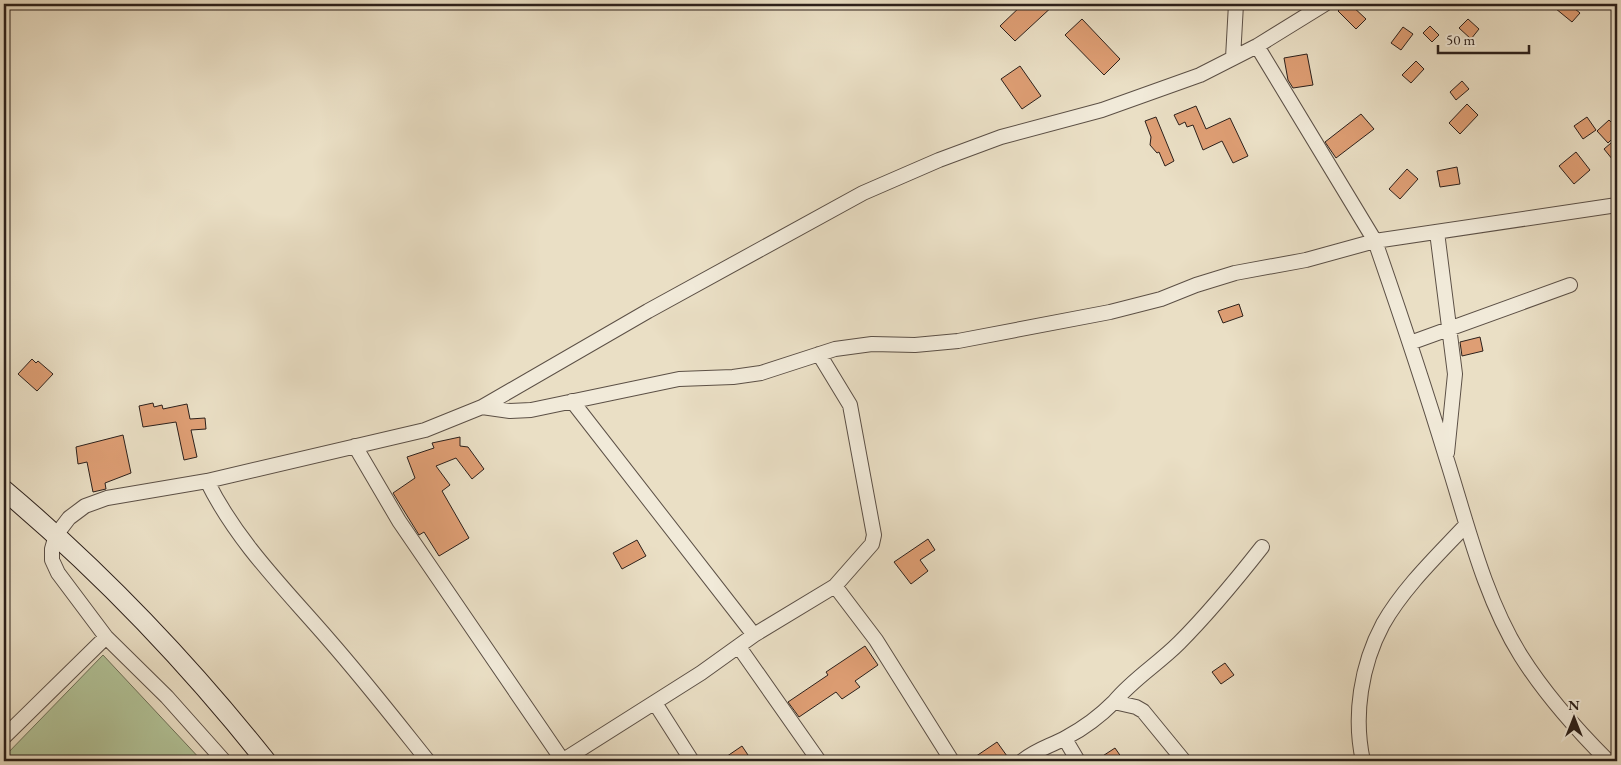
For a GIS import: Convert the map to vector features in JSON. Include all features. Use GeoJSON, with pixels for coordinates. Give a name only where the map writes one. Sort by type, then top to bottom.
{"type":"FeatureCollection","features":[{"type":"Feature","properties":{"kind":"main road"},"geometry":{"type":"LineString","coordinates":[[4,490],[56,535],[168,648],[237,725],[266,761]]}},
{"type":"Feature","properties":{"kind":"street"},"geometry":{"type":"LineString","coordinates":[[1233,58],[1236,4]]}},
{"type":"Feature","properties":{"kind":"street"},"geometry":{"type":"LineString","coordinates":[[224,761],[167,697],[106,637],[58,572],[52,554],[56,535],[70,518],[85,506],[107,498],[207,481],[425,430],[482,407],[656,306],[862,193],[939,160],[1001,137],[1102,110],[1200,75],[1257,46],[1325,4]]}},
{"type":"Feature","properties":{"kind":"street"},"geometry":{"type":"LineString","coordinates":[[1257,46],[1375,241],[1447,458],[1466,525],[1482,570],[1520,655],[1556,704],[1608,761]]}},
{"type":"Feature","properties":{"kind":"street"},"geometry":{"type":"LineString","coordinates":[[482,407],[531,410],[679,379],[733,377],[761,373],[819,354],[872,344],[915,345],[958,341],[1110,312],[1161,299],[1196,285],[1236,273],[1306,260],[1375,241],[1617,205]]}},
{"type":"Feature","properties":{"kind":"street"},"geometry":{"type":"LineString","coordinates":[[1437,232],[1451,329],[1455,374],[1447,458]]}},
{"type":"Feature","properties":{"kind":"street"},"geometry":{"type":"LineString","coordinates":[[1410,343],[1570,286]]}},
{"type":"Feature","properties":{"kind":"street"},"geometry":{"type":"LineString","coordinates":[[355,446],[399,521],[563,761],[739,647],[754,635],[835,586],[872,544],[874,535],[850,405],[819,354]]}},
{"type":"Feature","properties":{"kind":"street"},"geometry":{"type":"LineString","coordinates":[[572,401],[754,635]]}},
{"type":"Feature","properties":{"kind":"street"},"geometry":{"type":"LineString","coordinates":[[207,481],[218,504],[238,534],[364,681],[428,761]]}},
{"type":"Feature","properties":{"kind":"street"},"geometry":{"type":"LineString","coordinates":[[1363,761],[1359,696],[1375,643],[1383,624],[1398,603],[1466,525]]}},
{"type":"Feature","properties":{"kind":"street"},"geometry":{"type":"LineString","coordinates":[[1022,761],[1045,745],[1064,739],[1088,725],[1114,702],[1140,674],[1163,658],[1198,623],[1262,547]]}},
{"type":"Feature","properties":{"kind":"street"},"geometry":{"type":"LineString","coordinates":[[835,586],[876,640],[952,761]]}},
{"type":"Feature","properties":{"kind":"street"},"geometry":{"type":"LineString","coordinates":[[4,737],[106,637]]}},
{"type":"Feature","properties":{"kind":"street"},"geometry":{"type":"LineString","coordinates":[[739,647],[819,761]]}},
{"type":"Feature","properties":{"kind":"street"},"geometry":{"type":"LineString","coordinates":[[1114,702],[1136,706],[1143,711],[1184,761]]}},
{"type":"Feature","properties":{"kind":"street"},"geometry":{"type":"LineString","coordinates":[[654,703],[692,761]]}},
{"type":"Feature","properties":{"kind":"street"},"geometry":{"type":"LineString","coordinates":[[1064,739],[1078,761]]}},
{"type":"Feature","properties":{"kind":"green space"},"geometry":{"type":"Polygon","coordinates":[[[103,655],[202,761],[4,761],[4,757],[103,655]]]}},
{"type":"Feature","properties":{"kind":"building"},"geometry":{"type":"Polygon","coordinates":[[[1023,4],[1055,4],[1015,41],[1000,26],[1023,4]]]}},
{"type":"Feature","properties":{"kind":"building"},"geometry":{"type":"Polygon","coordinates":[[[1345,4],[1350,4],[1366,19],[1356,29],[1338,11],[1345,4]]]}},
{"type":"Feature","properties":{"kind":"building"},"geometry":{"type":"Polygon","coordinates":[[[1550,4],[1569,4],[1580,13],[1572,22],[1550,4]]]}},
{"type":"Feature","properties":{"kind":"building"},"geometry":{"type":"Polygon","coordinates":[[[1082,19],[1120,59],[1104,75],[1065,35],[1082,19]]]}},
{"type":"Feature","properties":{"kind":"building"},"geometry":{"type":"Polygon","coordinates":[[[1468,19],[1479,29],[1471,39],[1459,28],[1468,19]]]}},
{"type":"Feature","properties":{"kind":"building"},"geometry":{"type":"Polygon","coordinates":[[[1430,26],[1439,35],[1432,42],[1423,33],[1430,26]]]}},
{"type":"Feature","properties":{"kind":"building"},"geometry":{"type":"Polygon","coordinates":[[[1403,27],[1413,34],[1401,50],[1391,43],[1403,27]]]}},
{"type":"Feature","properties":{"kind":"building"},"geometry":{"type":"Polygon","coordinates":[[[1307,54],[1313,85],[1293,88],[1288,80],[1284,58],[1307,54]]]}},
{"type":"Feature","properties":{"kind":"building"},"geometry":{"type":"Polygon","coordinates":[[[1416,61],[1424,69],[1411,83],[1402,75],[1416,61]]]}},
{"type":"Feature","properties":{"kind":"building"},"geometry":{"type":"Polygon","coordinates":[[[1020,66],[1041,96],[1022,109],[1001,79],[1020,66]]]}},
{"type":"Feature","properties":{"kind":"building"},"geometry":{"type":"Polygon","coordinates":[[[1462,81],[1469,89],[1456,100],[1450,92],[1462,81]]]}},
{"type":"Feature","properties":{"kind":"building"},"geometry":{"type":"Polygon","coordinates":[[[1467,104],[1478,115],[1460,134],[1449,123],[1467,104]]]}},
{"type":"Feature","properties":{"kind":"building"},"geometry":{"type":"Polygon","coordinates":[[[1196,106],[1206,129],[1230,118],[1248,156],[1233,163],[1222,141],[1203,150],[1193,125],[1187,127],[1185,122],[1179,125],[1174,115],[1196,106]]]}},
{"type":"Feature","properties":{"kind":"building"},"geometry":{"type":"Polygon","coordinates":[[[1361,114],[1374,129],[1336,158],[1325,142],[1361,114]]]}},
{"type":"Feature","properties":{"kind":"building"},"geometry":{"type":"Polygon","coordinates":[[[1156,117],[1174,161],[1165,166],[1159,152],[1157,153],[1150,145],[1151,137],[1145,121],[1156,117]]]}},
{"type":"Feature","properties":{"kind":"building"},"geometry":{"type":"Polygon","coordinates":[[[1587,117],[1596,130],[1583,139],[1574,126],[1587,117]]]}},
{"type":"Feature","properties":{"kind":"building"},"geometry":{"type":"Polygon","coordinates":[[[1609,120],[1617,128],[1617,134],[1608,143],[1597,131],[1609,120]]]}},
{"type":"Feature","properties":{"kind":"building"},"geometry":{"type":"Polygon","coordinates":[[[1611,143],[1617,150],[1617,165],[1604,149],[1611,143]]]}},
{"type":"Feature","properties":{"kind":"building"},"geometry":{"type":"Polygon","coordinates":[[[1576,152],[1590,170],[1574,184],[1559,166],[1576,152]]]}},
{"type":"Feature","properties":{"kind":"building"},"geometry":{"type":"Polygon","coordinates":[[[1457,167],[1460,184],[1440,187],[1437,171],[1457,167]]]}},
{"type":"Feature","properties":{"kind":"building"},"geometry":{"type":"Polygon","coordinates":[[[1407,169],[1418,179],[1400,199],[1389,189],[1407,169]]]}},
{"type":"Feature","properties":{"kind":"building"},"geometry":{"type":"Polygon","coordinates":[[[1239,304],[1243,316],[1223,323],[1218,311],[1239,304]]]}},
{"type":"Feature","properties":{"kind":"building"},"geometry":{"type":"Polygon","coordinates":[[[1480,337],[1483,351],[1462,356],[1460,342],[1480,337]]]}},
{"type":"Feature","properties":{"kind":"building"},"geometry":{"type":"Polygon","coordinates":[[[32,359],[36,363],[38,361],[53,374],[37,391],[18,374],[32,359]]]}},
{"type":"Feature","properties":{"kind":"building"},"geometry":{"type":"Polygon","coordinates":[[[153,403],[154,407],[162,405],[163,409],[187,404],[190,419],[205,418],[206,429],[191,430],[197,457],[184,460],[176,422],[143,427],[139,406],[153,403]]]}},
{"type":"Feature","properties":{"kind":"building"},"geometry":{"type":"Polygon","coordinates":[[[123,435],[131,473],[105,483],[106,489],[93,492],[87,462],[78,464],[76,447],[123,435]]]}},
{"type":"Feature","properties":{"kind":"building"},"geometry":{"type":"Polygon","coordinates":[[[460,437],[460,446],[468,447],[484,469],[472,479],[456,458],[436,466],[450,485],[442,491],[469,538],[439,556],[424,532],[419,535],[393,493],[415,478],[407,457],[434,448],[432,443],[460,437]]]}},
{"type":"Feature","properties":{"kind":"building"},"geometry":{"type":"Polygon","coordinates":[[[928,539],[935,550],[920,560],[928,571],[911,584],[894,562],[928,539]]]}},
{"type":"Feature","properties":{"kind":"building"},"geometry":{"type":"Polygon","coordinates":[[[637,540],[646,556],[622,569],[613,553],[637,540]]]}},
{"type":"Feature","properties":{"kind":"building"},"geometry":{"type":"Polygon","coordinates":[[[865,646],[878,665],[855,681],[860,687],[842,699],[836,692],[799,717],[788,702],[828,675],[826,672],[865,646]]]}},
{"type":"Feature","properties":{"kind":"building"},"geometry":{"type":"Polygon","coordinates":[[[1225,663],[1234,675],[1221,684],[1212,672],[1225,663]]]}},
{"type":"Feature","properties":{"kind":"building"},"geometry":{"type":"Polygon","coordinates":[[[997,742],[1007,756],[1000,761],[969,761],[997,742]]]}},
{"type":"Feature","properties":{"kind":"building"},"geometry":{"type":"Polygon","coordinates":[[[742,746],[752,761],[720,761],[742,746]]]}},
{"type":"Feature","properties":{"kind":"building"},"geometry":{"type":"Polygon","coordinates":[[[1115,748],[1124,761],[1095,761],[1115,748]]]}}]}
